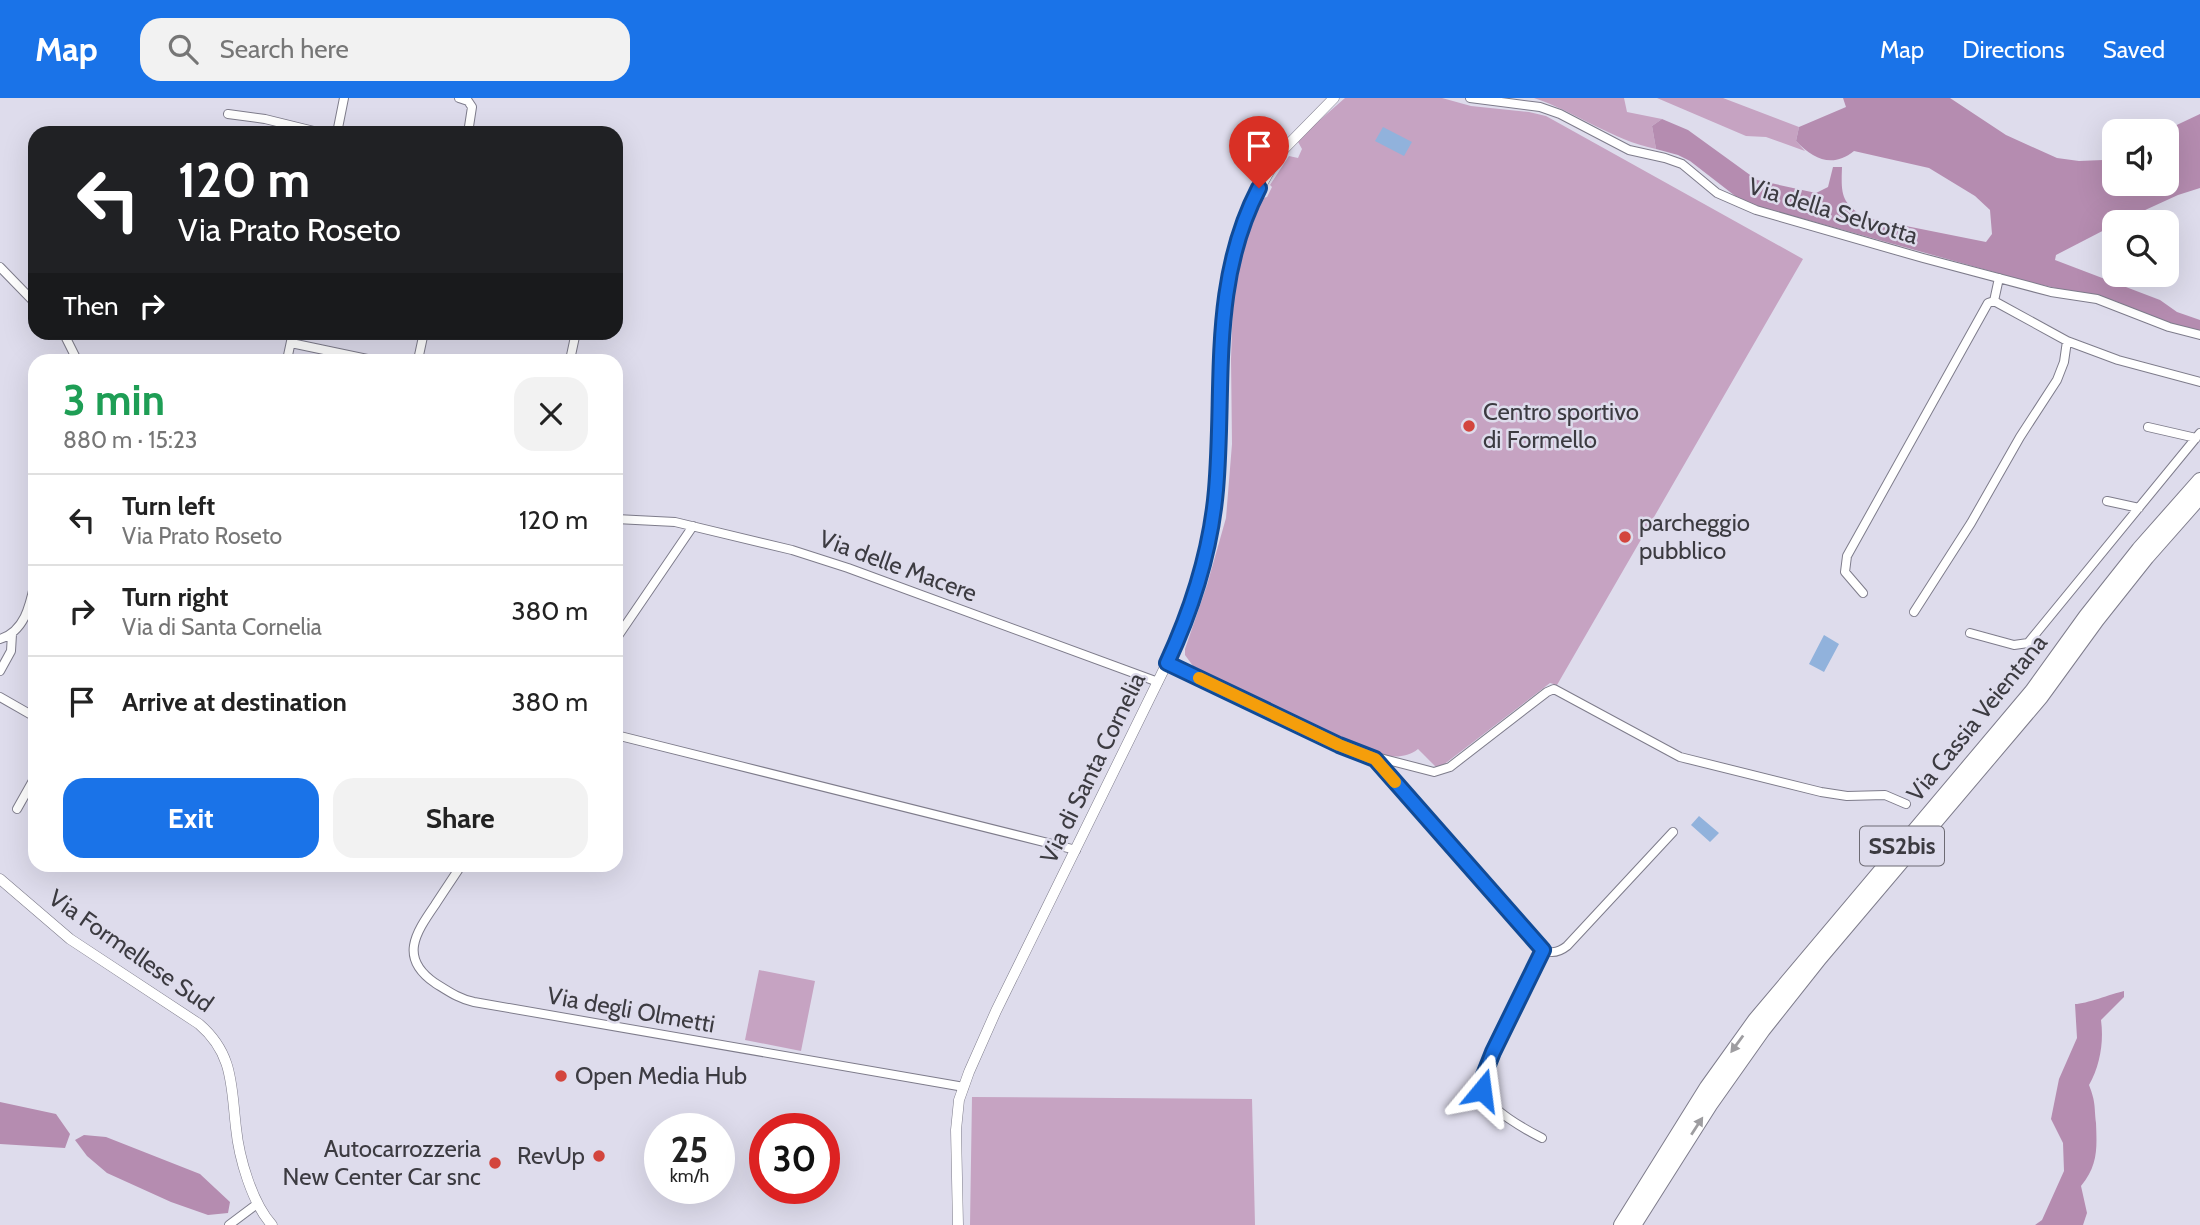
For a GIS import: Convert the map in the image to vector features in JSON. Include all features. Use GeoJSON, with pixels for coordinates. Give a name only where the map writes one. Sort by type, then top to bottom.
{"type":"FeatureCollection","features":[{"type":"Feature","properties":{"kind":"highway","name":"Via Cassia Veientana"},"geometry":{"type":"LineString","coordinates":[[1620,1225],[1707,1087],[1755,1020],[2032,691],[2086,616],[2200,480]]}},
{"type":"Feature","properties":{"kind":"highway","name":"Via Cassia Veientana"},"geometry":{"type":"LineString","coordinates":[[1634,1225],[1710,1105],[1763,1030],[1820,958],[2041,697],[2113,599],[2200,497]]}},
{"type":"Feature","properties":{"kind":"street"},"geometry":{"type":"LineString","coordinates":[[338,126],[344,98]]}},
{"type":"Feature","properties":{"kind":"street"},"geometry":{"type":"LineString","coordinates":[[459,98],[468,101],[472,107],[469,126]]}},
{"type":"Feature","properties":{"kind":"street","name":"Via di Santa Cornelia"},"geometry":{"type":"LineString","coordinates":[[958,1225],[956,1130],[959,1100],[991,1020],[1167,663],[1192,597],[1213,511],[1219,447],[1222,321],[1234,249],[1252,201],[1273,162],[1334,98]]}},
{"type":"Feature","properties":{"kind":"street","name":"Via della Selvotta"},"geometry":{"type":"LineString","coordinates":[[1470,98],[1541,107],[1560,114],[1629,150],[1682,164],[1717,194],[1756,210],[2051,292],[2097,299],[2161,324],[2200,335]]}},
{"type":"Feature","properties":{"kind":"street"},"geometry":{"type":"LineString","coordinates":[[229,114],[294,126]]}},
{"type":"Feature","properties":{"kind":"street"},"geometry":{"type":"LineString","coordinates":[[0,267],[28,296]]}},
{"type":"Feature","properties":{"kind":"street"},"geometry":{"type":"LineString","coordinates":[[1994,301],[1999,278]]}},
{"type":"Feature","properties":{"kind":"street"},"geometry":{"type":"LineString","coordinates":[[1863,593],[1846,576],[1845,559],[1988,303],[1994,301],[2067,341],[2118,360],[2200,382]]}},
{"type":"Feature","properties":{"kind":"street"},"geometry":{"type":"LineString","coordinates":[[288,354],[292,340]]}},
{"type":"Feature","properties":{"kind":"street"},"geometry":{"type":"LineString","coordinates":[[1914,612],[2057,380],[2064,362],[2067,341]]}},
{"type":"Feature","properties":{"kind":"street"},"geometry":{"type":"LineString","coordinates":[[291,343],[343,354]]}},
{"type":"Feature","properties":{"kind":"street"},"geometry":{"type":"LineString","coordinates":[[2148,428],[2198,436]]}},
{"type":"Feature","properties":{"kind":"street"},"geometry":{"type":"LineString","coordinates":[[1970,633],[2014,645],[2028,643],[2198,436]]}},
{"type":"Feature","properties":{"kind":"street"},"geometry":{"type":"LineString","coordinates":[[2107,501],[2139,508]]}},
{"type":"Feature","properties":{"kind":"street","name":"Via delle Macere"},"geometry":{"type":"LineString","coordinates":[[623,519],[659,520],[693,526],[829,561],[1158,682]]}},
{"type":"Feature","properties":{"kind":"street"},"geometry":{"type":"LineString","coordinates":[[623,629],[693,526]]}},
{"type":"Feature","properties":{"kind":"street"},"geometry":{"type":"LineString","coordinates":[[0,671],[11,651],[12,635],[28,608]]}},
{"type":"Feature","properties":{"kind":"street"},"geometry":{"type":"LineString","coordinates":[[0,639],[12,635]]}},
{"type":"Feature","properties":{"kind":"street"},"geometry":{"type":"LineString","coordinates":[[1167,663],[1339,745],[1375,759],[1426,770],[1438,772],[1448,769],[1546,692],[1554,690],[1680,757],[1830,794],[1885,795],[1906,804]]}},
{"type":"Feature","properties":{"kind":"street"},"geometry":{"type":"LineString","coordinates":[[0,697],[28,713]]}},
{"type":"Feature","properties":{"kind":"street"},"geometry":{"type":"LineString","coordinates":[[623,737],[1076,850]]}},
{"type":"Feature","properties":{"kind":"street"},"geometry":{"type":"LineString","coordinates":[[1375,759],[1543,950],[1557,952],[1567,946],[1673,832]]}},
{"type":"Feature","properties":{"kind":"street"},"geometry":{"type":"LineString","coordinates":[[17,809],[28,789]]}},
{"type":"Feature","properties":{"kind":"street","name":"Via degli Olmetti"},"geometry":{"type":"LineString","coordinates":[[457,872],[418,931],[413,951],[416,963],[423,973],[461,998],[964,1087]]}},
{"type":"Feature","properties":{"kind":"street","name":"Via Formellese Sud"},"geometry":{"type":"LineString","coordinates":[[0,879],[70,939],[193,1020],[220,1047],[227,1065],[237,1138],[257,1204],[272,1225]]}},
{"type":"Feature","properties":{"kind":"street"},"geometry":{"type":"LineString","coordinates":[[1542,1138],[1488,1101],[1481,1085],[1493,1052],[1543,950]]}},
{"type":"Feature","properties":{"kind":"street"},"geometry":{"type":"LineString","coordinates":[[229,1225],[257,1204]]}},
{"type":"Feature","properties":{"kind":"shaded area","name":"Centro sportivo di Formello"},"geometry":{"type":"Polygon","coordinates":[[[1345,98],[1442,98],[1471,106],[1546,116],[1803,259],[1557,685],[1550,683],[1438,769],[1418,749],[1401,756],[1381,755],[1343,741],[1193,666],[1185,655],[1226,518],[1232,444],[1233,299],[1245,242],[1263,198],[1267,197],[1272,187],[1270,185],[1289,156],[1298,158],[1302,149],[1297,140],[1345,98]]]}},
{"type":"Feature","properties":{"kind":"shaded area"},"geometry":{"type":"Polygon","coordinates":[[[1534,98],[1624,98],[1627,112],[1662,119],[1652,126],[1656,149],[1609,133],[1534,98]]]}},
{"type":"Feature","properties":{"kind":"shaded area"},"geometry":{"type":"Polygon","coordinates":[[[1657,98],[1723,98],[1799,127],[1796,141],[1805,151],[1766,137],[1746,136],[1657,98]]]}},
{"type":"Feature","properties":{"kind":"shaded area"},"geometry":{"type":"Polygon","coordinates":[[[1843,98],[1950,98],[2006,135],[2057,158],[2102,160],[2102,196],[2176,196],[2145,210],[2102,210],[2102,231],[2056,255],[2055,260],[2102,278],[2102,287],[2126,287],[2160,300],[2177,312],[2200,320],[2200,331],[2173,326],[2115,301],[2033,283],[1743,202],[1690,161],[1656,149],[1652,126],[1662,119],[1688,130],[1757,180],[1816,193],[1828,187],[1833,167],[1842,167],[1844,197],[1852,208],[1866,218],[1986,242],[1992,234],[1990,210],[1975,196],[1929,168],[1854,151],[1839,159],[1824,159],[1810,153],[1796,141],[1799,127],[1846,107],[1843,98]]]}},
{"type":"Feature","properties":{"kind":"shaded area"},"geometry":{"type":"Polygon","coordinates":[[[2200,114],[2200,188],[2179,195],[2179,124],[2200,114]]]}},
{"type":"Feature","properties":{"kind":"shaded area"},"geometry":{"type":"Polygon","coordinates":[[[759,970],[815,981],[801,1051],[745,1040],[759,970]]]}},
{"type":"Feature","properties":{"kind":"shaded area"},"geometry":{"type":"Polygon","coordinates":[[[2124,991],[2124,997],[2101,1020],[2100,1054],[2089,1085],[2094,1104],[2096,1149],[2091,1171],[2081,1186],[2087,1213],[2083,1225],[2035,1225],[2042,1220],[2064,1171],[2063,1143],[2051,1119],[2059,1079],[2077,1038],[2075,1004],[2124,991]]]}},
{"type":"Feature","properties":{"kind":"shaded area"},"geometry":{"type":"Polygon","coordinates":[[[972,1097],[1252,1099],[1255,1225],[970,1225],[972,1097]]]}},
{"type":"Feature","properties":{"kind":"shaded area"},"geometry":{"type":"Polygon","coordinates":[[[0,1102],[56,1114],[70,1134],[65,1148],[0,1144],[0,1102]]]}},
{"type":"Feature","properties":{"kind":"shaded area"},"geometry":{"type":"Polygon","coordinates":[[[84,1135],[106,1137],[200,1174],[230,1202],[228,1213],[208,1215],[171,1202],[107,1173],[87,1156],[75,1140],[84,1135]]]}},
{"type":"Feature","properties":{"kind":"water"},"geometry":{"type":"Polygon","coordinates":[[[1383,127],[1412,142],[1404,156],[1375,141],[1383,127]]]}},
{"type":"Feature","properties":{"kind":"water"},"geometry":{"type":"Polygon","coordinates":[[[1824,635],[1839,644],[1824,672],[1809,664],[1824,635]]]}},
{"type":"Feature","properties":{"kind":"water"},"geometry":{"type":"Polygon","coordinates":[[[1699,816],[1719,833],[1710,842],[1691,825],[1699,816]]]}},
{"type":"Feature","properties":{"kind":"slow traffic"},"geometry":{"type":"LineString","coordinates":[[1199,678],[1339,745],[1375,759],[1395,782]]}},
{"type":"Feature","properties":{"kind":"place","name":"Centro sportivo di Formello"},"geometry":{"type":"Point","coordinates":[1469,426]}},
{"type":"Feature","properties":{"kind":"place","name":"parcheggio pubblico"},"geometry":{"type":"Point","coordinates":[1625,537]}},
{"type":"Feature","properties":{"kind":"place","name":"Open Media Hub"},"geometry":{"type":"Point","coordinates":[561,1076]}},
{"type":"Feature","properties":{"kind":"place","name":"RevUp"},"geometry":{"type":"Point","coordinates":[599,1156]}},
{"type":"Feature","properties":{"kind":"place","name":"Autocarrozzeria New Center Car snc"},"geometry":{"type":"Point","coordinates":[495,1163]}},
{"type":"Feature","properties":{"kind":"route"},"geometry":{"type":"LineString","coordinates":[[1259,188],[1239,232],[1230,264],[1223,307],[1219,447],[1213,511],[1192,597],[1167,663],[1339,745],[1375,759],[1543,950],[1493,1052],[1482,1080],[1482,1090]]}}]}
